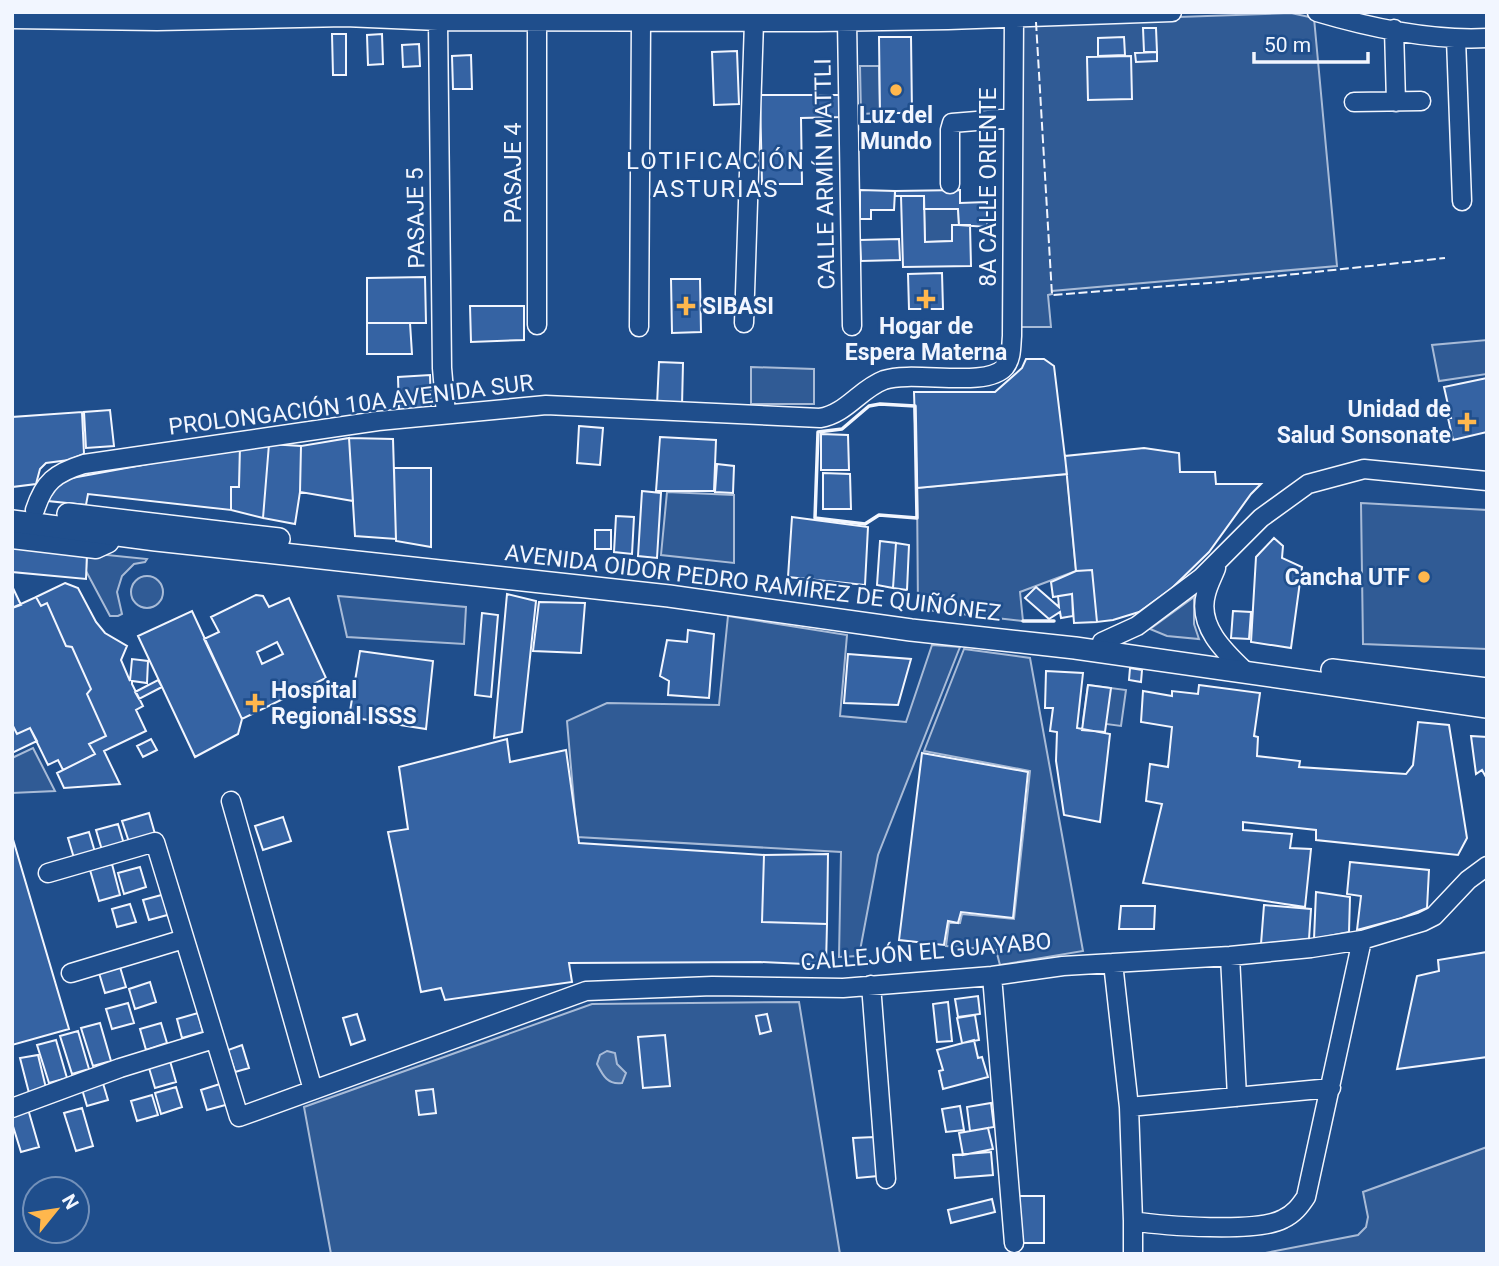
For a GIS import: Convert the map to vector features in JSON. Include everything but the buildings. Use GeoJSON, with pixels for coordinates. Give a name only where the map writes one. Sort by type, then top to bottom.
{"type":"FeatureCollection","features":[{"type":"Feature","properties":{"kind":"main road","name":"AVENIDA OIDOR PEDRO RAMÍREZ DE QUIÑÓNEZ"},"geometry":{"type":"LineString","coordinates":[[12,508],[719,591],[1102,642],[1487,707]]}},
{"type":"Feature","properties":{"kind":"main road","name":"AVENIDA OIDOR PEDRO RAMÍREZ DE QUIÑÓNEZ"},"geometry":{"type":"LineString","coordinates":[[12,521],[114,535],[669,596],[922,632],[1075,648],[1130,657],[1487,689]]}},
{"type":"Feature","properties":{"kind":"street"},"geometry":{"type":"LineString","coordinates":[[12,19],[158,21],[261,15],[438,21],[754,22],[948,20],[1019,15],[1172,12]]}},
{"type":"Feature","properties":{"kind":"street"},"geometry":{"type":"LineString","coordinates":[[1317,12],[1354,23],[1456,39],[1487,38]]}},
{"type":"Feature","properties":{"kind":"street","name":"8A CALLE ORIENTE"},"geometry":{"type":"LineString","coordinates":[[1011,357],[1013,118],[1019,15]]}},
{"type":"Feature","properties":{"kind":"street","name":"PASAJE 5"},"geometry":{"type":"LineString","coordinates":[[438,21],[442,368],[446,414]]}},
{"type":"Feature","properties":{"kind":"street","name":"PASAJE 4"},"geometry":{"type":"LineString","coordinates":[[537,21],[537,325]]}},
{"type":"Feature","properties":{"kind":"street","name":"CALLE ARMÍN MATTLI"},"geometry":{"type":"LineString","coordinates":[[847,21],[852,326]]}},
{"type":"Feature","properties":{"kind":"street"},"geometry":{"type":"LineString","coordinates":[[639,327],[641,22]]}},
{"type":"Feature","properties":{"kind":"street"},"geometry":{"type":"LineString","coordinates":[[744,323],[754,22]]}},
{"type":"Feature","properties":{"kind":"street"},"geometry":{"type":"LineString","coordinates":[[1394,29],[1396,102]]}},
{"type":"Feature","properties":{"kind":"street"},"geometry":{"type":"LineString","coordinates":[[1456,39],[1462,201]]}},
{"type":"Feature","properties":{"kind":"street"},"geometry":{"type":"LineString","coordinates":[[1354,102],[1420,101]]}},
{"type":"Feature","properties":{"kind":"street"},"geometry":{"type":"LineString","coordinates":[[950,184],[952,123],[1013,118]]}},
{"type":"Feature","properties":{"kind":"street","name":"PROLONGACIÓN 10A AVENIDA SUR"},"geometry":{"type":"LineString","coordinates":[[35,510],[45,485],[68,469],[84,464],[378,421],[546,405],[820,418],[832,416],[886,380],[986,378],[1005,367],[1011,357]]}},
{"type":"Feature","properties":{"kind":"street"},"geometry":{"type":"LineString","coordinates":[[1102,642],[1137,626],[1201,579],[1261,518],[1308,484],[1364,469],[1487,481]]}},
{"type":"Feature","properties":{"kind":"street"},"geometry":{"type":"LineString","coordinates":[[12,539],[88,549],[104,547],[114,535]]}},
{"type":"Feature","properties":{"kind":"street"},"geometry":{"type":"LineString","coordinates":[[1219,561],[1205,597],[1206,616],[1209,630],[1238,665]]}},
{"type":"Feature","properties":{"kind":"street"},"geometry":{"type":"LineString","coordinates":[[230,801],[313,1090]]}},
{"type":"Feature","properties":{"kind":"street"},"geometry":{"type":"LineString","coordinates":[[12,1108],[120,1068],[214,1039],[155,842],[48,873]]}},
{"type":"Feature","properties":{"kind":"street","name":"CALLEJÓN EL GUAYABO"},"geometry":{"type":"LineString","coordinates":[[214,1039],[239,1117],[586,991],[712,986],[844,988],[992,976],[1063,966],[1230,956],[1362,940],[1434,916],[1468,880],[1487,866]]}},
{"type":"Feature","properties":{"kind":"street"},"geometry":{"type":"LineString","coordinates":[[71,973],[184,939]]}},
{"type":"Feature","properties":{"kind":"street"},"geometry":{"type":"LineString","coordinates":[[1133,1221],[1171,1227],[1265,1225],[1282,1220],[1297,1210],[1306,1197],[1362,940]]}},
{"type":"Feature","properties":{"kind":"street"},"geometry":{"type":"LineString","coordinates":[[1230,956],[1237,1097]]}},
{"type":"Feature","properties":{"kind":"street"},"geometry":{"type":"LineString","coordinates":[[1113,963],[1129,1107],[1133,1254]]}},
{"type":"Feature","properties":{"kind":"street"},"geometry":{"type":"LineString","coordinates":[[992,976],[1014,1243]]}},
{"type":"Feature","properties":{"kind":"street"},"geometry":{"type":"LineString","coordinates":[[870,985],[886,1179]]}},
{"type":"Feature","properties":{"kind":"street"},"geometry":{"type":"LineString","coordinates":[[1129,1107],[1331,1088]]}},
{"type":"Feature","properties":{"kind":"shaded area"},"geometry":{"type":"Polygon","coordinates":[[[1291,13],[1314,18],[1337,266],[1052,291],[1052,294],[1048,295],[1051,327],[1021,327],[1016,179],[1016,21],[1291,13]]]}},
{"type":"Feature","properties":{"kind":"shaded area"},"geometry":{"type":"Polygon","coordinates":[[[860,66],[879,66],[880,113],[861,114],[860,66]]]}},
{"type":"Feature","properties":{"kind":"shaded area"},"geometry":{"type":"Polygon","coordinates":[[[924,209],[958,209],[959,225],[952,226],[952,241],[925,242],[924,209]]]}},
{"type":"Feature","properties":{"kind":"shaded area"},"geometry":{"type":"Polygon","coordinates":[[[1487,340],[1487,374],[1439,381],[1432,345],[1487,340]]]}},
{"type":"Feature","properties":{"kind":"shaded area"},"geometry":{"type":"Polygon","coordinates":[[[751,367],[814,369],[814,404],[751,404],[751,367]]]}},
{"type":"Feature","properties":{"kind":"shaded area"},"geometry":{"type":"Polygon","coordinates":[[[1067,474],[1076,571],[1020,592],[1023,621],[918,609],[917,488],[1067,474]]]}},
{"type":"Feature","properties":{"kind":"shaded area"},"geometry":{"type":"Polygon","coordinates":[[[667,492],[734,495],[734,563],[661,555],[667,492]]]}},
{"type":"Feature","properties":{"kind":"shaded area","name":"Cancha UTF"},"geometry":{"type":"Polygon","coordinates":[[[1361,503],[1487,510],[1487,649],[1363,644],[1361,503]]]}},
{"type":"Feature","properties":{"kind":"shaded area"},"geometry":{"type":"Polygon","coordinates":[[[87,553],[147,559],[134,564],[122,576],[117,592],[122,614],[110,616],[86,571],[87,553]]]}},
{"type":"Feature","properties":{"kind":"shaded area"},"geometry":{"type":"Polygon","coordinates":[[[147,576],[159,580],[163,592],[159,604],[147,608],[135,604],[131,592],[135,580],[147,576]]]}},
{"type":"Feature","properties":{"kind":"shaded area"},"geometry":{"type":"Polygon","coordinates":[[[338,596],[466,607],[464,644],[347,637],[338,596]]]}},
{"type":"Feature","properties":{"kind":"shaded area"},"geometry":{"type":"Polygon","coordinates":[[[1194,597],[1194,624],[1199,639],[1167,636],[1150,629],[1194,597]]]}},
{"type":"Feature","properties":{"kind":"shaded area"},"geometry":{"type":"Polygon","coordinates":[[[728,616],[847,635],[840,716],[906,722],[932,645],[960,647],[878,855],[859,956],[839,957],[841,852],[577,837],[567,721],[607,703],[719,705],[728,616]]]}},
{"type":"Feature","properties":{"kind":"shaded area"},"geometry":{"type":"Polygon","coordinates":[[[964,649],[1030,658],[1083,951],[1000,965],[996,950],[946,946],[949,923],[960,923],[962,914],[1014,919],[1030,771],[924,751],[964,649]]]}},
{"type":"Feature","properties":{"kind":"shaded area"},"geometry":{"type":"Polygon","coordinates":[[[1088,685],[1126,690],[1121,726],[1083,721],[1088,685]]]}},
{"type":"Feature","properties":{"kind":"shaded area"},"geometry":{"type":"Polygon","coordinates":[[[33,748],[55,791],[12,793],[12,758],[33,748]]]}},
{"type":"Feature","properties":{"kind":"shaded area"},"geometry":{"type":"Polygon","coordinates":[[[799,1002],[840,1254],[331,1254],[304,1107],[592,1004],[799,1002]]]}},
{"type":"Feature","properties":{"kind":"shaded area"},"geometry":{"type":"Polygon","coordinates":[[[607,1051],[615,1053],[617,1064],[626,1073],[622,1083],[613,1083],[607,1079],[597,1064],[600,1055],[607,1051]]]}},
{"type":"Feature","properties":{"kind":"shaded area"},"geometry":{"type":"Polygon","coordinates":[[[1487,1147],[1487,1254],[1260,1254],[1358,1235],[1366,1227],[1368,1217],[1363,1192],[1487,1147]]]}},
{"type":"Feature","properties":{"kind":"fence"},"geometry":{"type":"LineString","coordinates":[[1036,22],[1052,295],[1221,282],[1445,258]]}},
{"type":"Feature","properties":{"kind":"wall"},"geometry":{"type":"LineString","coordinates":[[880,404],[915,406],[917,518],[879,515],[865,524],[815,518],[818,432],[842,429],[869,406],[880,404]]}},
{"type":"Feature","properties":{"kind":"wall"},"geometry":{"type":"LineString","coordinates":[[1023,621],[1054,621]]}},
{"type":"Feature","properties":{"kind":"place","name":"Luz del Mundo"},"geometry":{"type":"Point","coordinates":[896,90]}},
{"type":"Feature","properties":{"kind":"place","name":"Hogar de Espera Materna"},"geometry":{"type":"Point","coordinates":[926,299]}},
{"type":"Feature","properties":{"kind":"place","name":"SIBASI"},"geometry":{"type":"Point","coordinates":[686,306]}},
{"type":"Feature","properties":{"kind":"place","name":"Unidad de Salud Sonsonate"},"geometry":{"type":"Point","coordinates":[1467,422]}},
{"type":"Feature","properties":{"kind":"place","name":"Cancha UTF"},"geometry":{"type":"Point","coordinates":[1424,577]}},
{"type":"Feature","properties":{"kind":"place","name":"Hospital Regional ISSS"},"geometry":{"type":"Point","coordinates":[255,703]}},
{"type":"Feature","properties":{"kind":"district","name":"LOTIFICACIÓN ASTURIAS"},"geometry":{"type":"Point","coordinates":[716,175]}}]}
